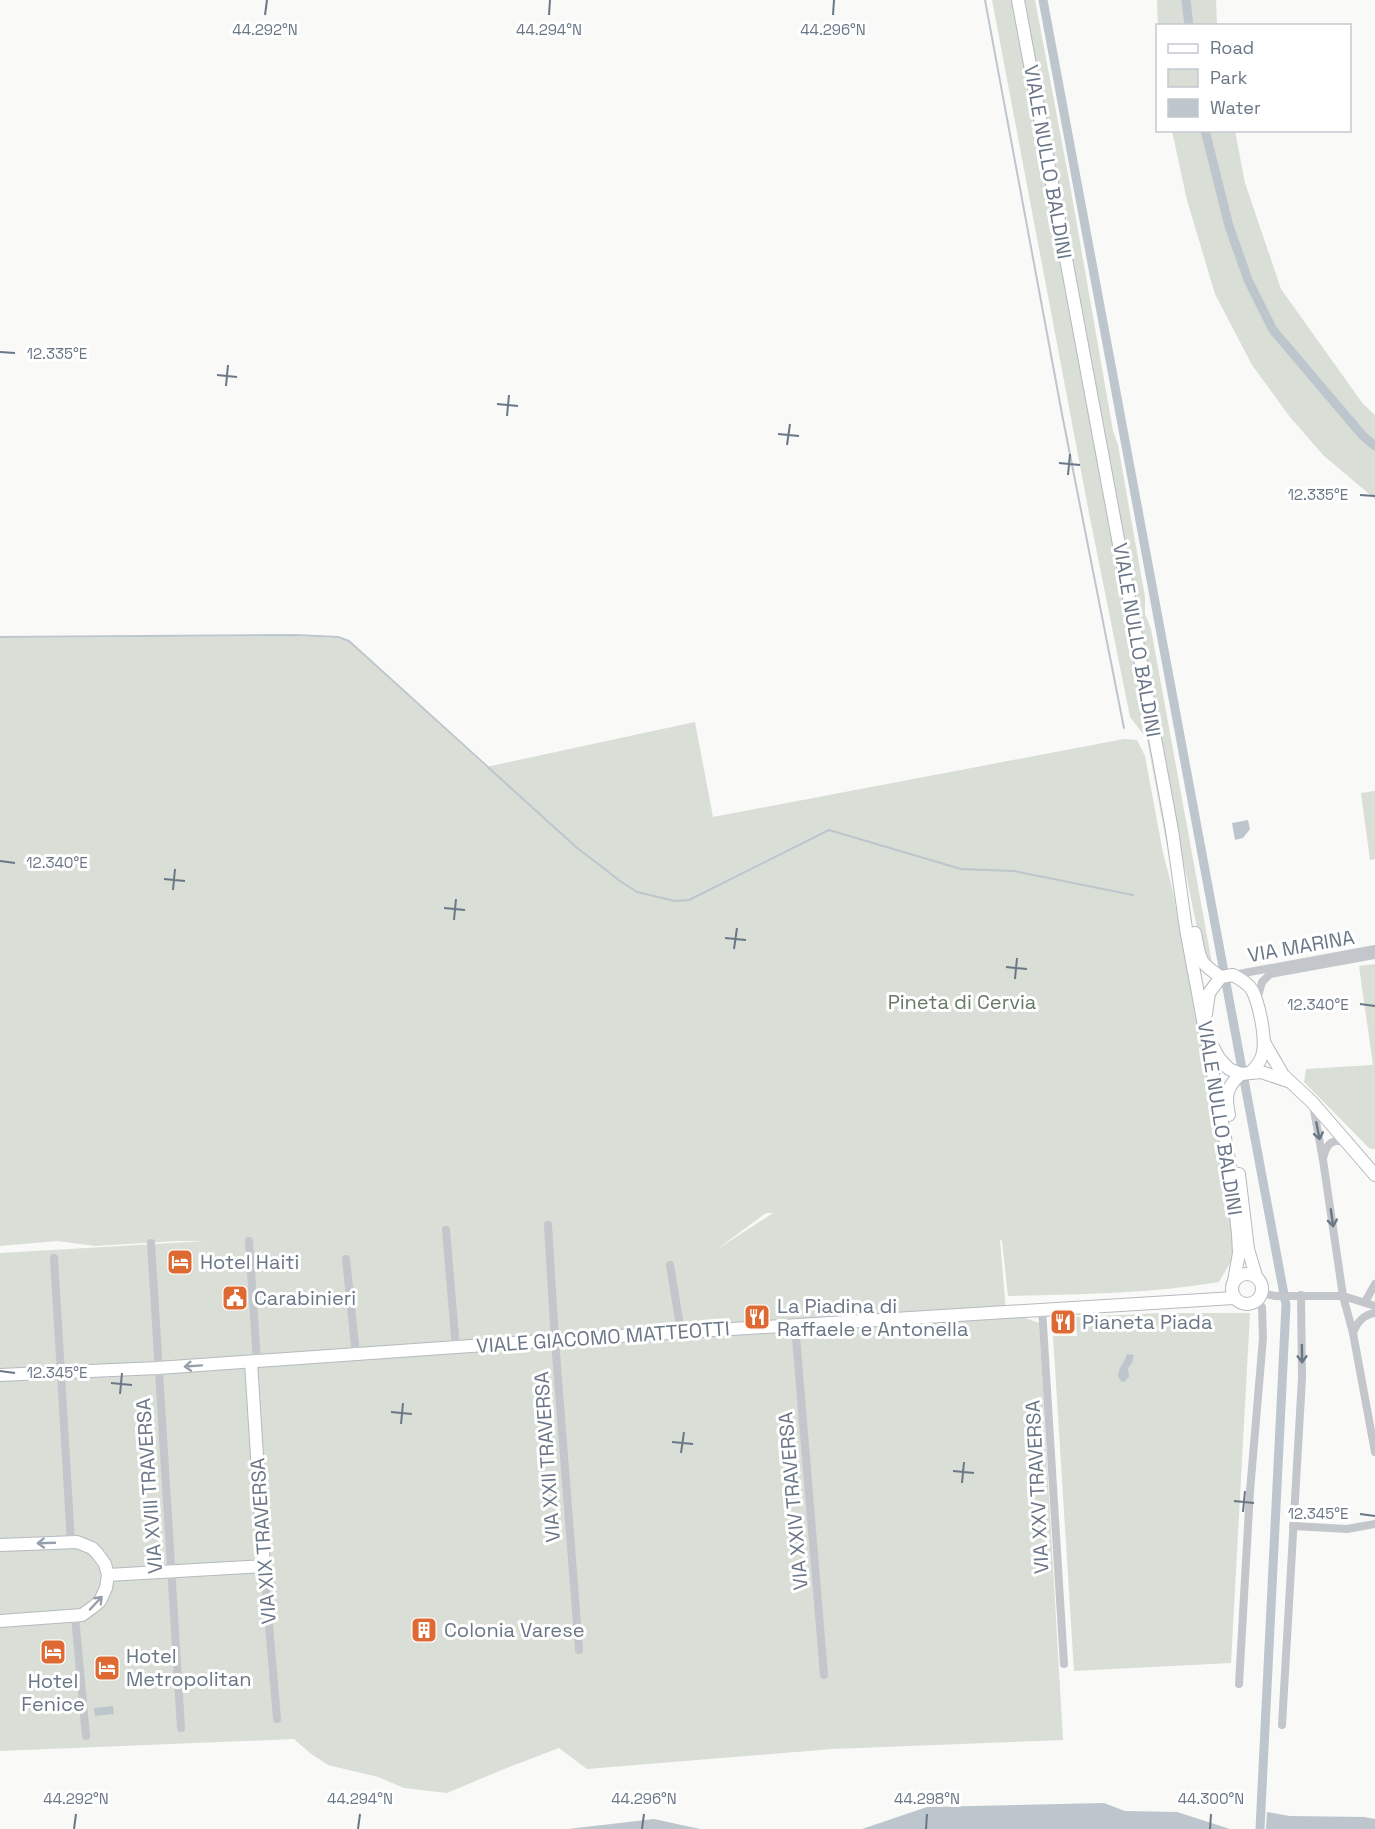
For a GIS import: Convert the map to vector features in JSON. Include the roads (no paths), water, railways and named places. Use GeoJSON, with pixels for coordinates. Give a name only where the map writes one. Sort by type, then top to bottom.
{"type":"FeatureCollection","features":[{"type":"Feature","properties":{"kind":"street","name":"VIALE NULLO BALDINI"},"geometry":{"type":"LineString","coordinates":[[1018,0],[1172,830],[1186,929],[1231,1170],[1239,1253],[1233,1289]]}},
{"type":"Feature","properties":{"kind":"street"},"geometry":{"type":"LineString","coordinates":[[1172,830],[1201,961],[1204,966],[1248,986],[1257,1004],[1264,1041],[1277,1066],[1350,1144],[1375,1175]]}},
{"type":"Feature","properties":{"kind":"street","name":"VIA MARINA"},"geometry":{"type":"LineString","coordinates":[[1227,976],[1375,949]]}},
{"type":"Feature","properties":{"kind":"street","name":"VIA MARINA"},"geometry":{"type":"LineString","coordinates":[[1257,1004],[1262,982],[1270,974],[1375,955]]}},
{"type":"Feature","properties":{"kind":"street"},"geometry":{"type":"LineString","coordinates":[[1227,976],[1212,988],[1208,997],[1206,1031],[1214,1049],[1229,1069],[1272,1075],[1289,1081]]}},
{"type":"Feature","properties":{"kind":"street"},"geometry":{"type":"LineString","coordinates":[[1246,1073],[1261,1059],[1264,1041]]}},
{"type":"Feature","properties":{"kind":"street","name":"VIALE NULLO BALDINI"},"geometry":{"type":"LineString","coordinates":[[1246,1073],[1234,1080],[1229,1088],[1227,1108],[1242,1193],[1248,1249],[1256,1276]]}},
{"type":"Feature","properties":{"kind":"street"},"geometry":{"type":"LineString","coordinates":[[1312,1102],[1343,1296],[1353,1333],[1375,1452]]}},
{"type":"Feature","properties":{"kind":"street"},"geometry":{"type":"LineString","coordinates":[[1323,1160],[1326,1147],[1332,1142],[1341,1140],[1350,1144]]}},
{"type":"Feature","properties":{"kind":"street","name":"VIA XXII TRAVERSA"},"geometry":{"type":"LineString","coordinates":[[548,1225],[579,1650]]}},
{"type":"Feature","properties":{"kind":"street"},"geometry":{"type":"LineString","coordinates":[[446,1230],[456,1348]]}},
{"type":"Feature","properties":{"kind":"street","name":"VIA XIX TRAVERSA"},"geometry":{"type":"LineString","coordinates":[[249,1240],[264,1566],[278,1719]]}},
{"type":"Feature","properties":{"kind":"street","name":"VIA XVIII TRAVERSA"},"geometry":{"type":"LineString","coordinates":[[151,1243],[181,1728]]}},
{"type":"Feature","properties":{"kind":"street"},"geometry":{"type":"LineString","coordinates":[[54,1258],[71,1542]]}},
{"type":"Feature","properties":{"kind":"street"},"geometry":{"type":"LineString","coordinates":[[346,1259],[356,1355]]}},
{"type":"Feature","properties":{"kind":"street"},"geometry":{"type":"LineString","coordinates":[[670,1265],[681,1332]]}},
{"type":"Feature","properties":{"kind":"street"},"geometry":{"type":"LineString","coordinates":[[1239,1684],[1250,1491],[1263,1338],[1260,1296],[1262,1284],[1256,1276],[1246,1273],[1241,1274],[1233,1289],[1243,1304],[1248,1304],[1260,1296],[1343,1296],[1375,1306]]}},
{"type":"Feature","properties":{"kind":"street"},"geometry":{"type":"LineString","coordinates":[[1365,1302],[1375,1284]]}},
{"type":"Feature","properties":{"kind":"street","name":"VIALE GIACOMO MATTEOTTI"},"geometry":{"type":"LineString","coordinates":[[0,1376],[254,1362],[1206,1298],[1233,1289]]}},
{"type":"Feature","properties":{"kind":"street"},"geometry":{"type":"LineString","coordinates":[[1282,1725],[1302,1378],[1298,1296]]}},
{"type":"Feature","properties":{"kind":"street","name":"VIA XXV TRAVERSA"},"geometry":{"type":"LineString","coordinates":[[1042,1309],[1064,1664]]}},
{"type":"Feature","properties":{"kind":"street"},"geometry":{"type":"LineString","coordinates":[[1353,1333],[1358,1322],[1375,1313]]}},
{"type":"Feature","properties":{"kind":"street","name":"VIA XXIV TRAVERSA"},"geometry":{"type":"LineString","coordinates":[[795,1325],[824,1675]]}},
{"type":"Feature","properties":{"kind":"street"},"geometry":{"type":"LineString","coordinates":[[1293,1526],[1347,1529],[1375,1524]]}},
{"type":"Feature","properties":{"kind":"street"},"geometry":{"type":"LineString","coordinates":[[0,1545],[71,1542],[85,1544],[97,1552],[105,1564],[108,1575],[106,1588],[100,1601],[87,1612],[75,1616],[0,1621]]}},
{"type":"Feature","properties":{"kind":"street"},"geometry":{"type":"LineString","coordinates":[[108,1575],[264,1566]]}},
{"type":"Feature","properties":{"kind":"street"},"geometry":{"type":"LineString","coordinates":[[75,1616],[86,1736]]}},
{"type":"Feature","properties":{"kind":"water"},"geometry":{"type":"Polygon","coordinates":[[[1248,820],[1250,829],[1243,838],[1235,840],[1232,823],[1248,820]]]}},
{"type":"Feature","properties":{"kind":"water"},"geometry":{"type":"Polygon","coordinates":[[[1127,1354],[1134,1355],[1128,1368],[1129,1377],[1124,1382],[1118,1376],[1127,1354]]]}},
{"type":"Feature","properties":{"kind":"water"},"geometry":{"type":"Polygon","coordinates":[[[113,1706],[114,1714],[95,1716],[94,1708],[113,1706]]]}},
{"type":"Feature","properties":{"kind":"water"},"geometry":{"type":"Polygon","coordinates":[[[1104,1803],[1125,1811],[1177,1812],[1230,1829],[862,1829],[927,1807],[1104,1803]]]}},
{"type":"Feature","properties":{"kind":"water"},"geometry":{"type":"Polygon","coordinates":[[[1267,1812],[1290,1816],[1364,1817],[1375,1819],[1375,1829],[1266,1829],[1267,1812]]]}},
{"type":"Feature","properties":{"kind":"water"},"geometry":{"type":"Polygon","coordinates":[[[654,1819],[700,1829],[568,1829],[654,1819]]]}},
{"type":"Feature","properties":{"kind":"waterway"},"geometry":{"type":"LineString","coordinates":[[985,0],[1062,414],[1124,728]]}},
{"type":"Feature","properties":{"kind":"waterway"},"geometry":{"type":"LineString","coordinates":[[1043,0],[1286,1305],[1260,1829]]}},
{"type":"Feature","properties":{"kind":"waterway"},"geometry":{"type":"LineString","coordinates":[[1186,0],[1189,24]]}},
{"type":"Feature","properties":{"kind":"waterway"},"geometry":{"type":"LineString","coordinates":[[1206,132],[1229,226],[1248,280],[1273,330],[1363,436],[1375,446]]}},
{"type":"Feature","properties":{"kind":"waterway"},"geometry":{"type":"LineString","coordinates":[[0,637],[294,635],[338,637],[349,641],[576,847],[637,892],[675,901],[689,900],[829,830],[961,869],[1014,871],[1133,895]]}},
{"type":"Feature","properties":{"kind":"place","name":"Hotel Haiti"},"geometry":{"type":"Point","coordinates":[180,1262]}},
{"type":"Feature","properties":{"kind":"place","name":"Carabinieri"},"geometry":{"type":"Point","coordinates":[235,1298]}},
{"type":"Feature","properties":{"kind":"place","name":"La Piadina di Raffaele e Antonella"},"geometry":{"type":"Point","coordinates":[757,1317]}},
{"type":"Feature","properties":{"kind":"place","name":"Pianeta Piada"},"geometry":{"type":"Point","coordinates":[1063,1322]}},
{"type":"Feature","properties":{"kind":"place","name":"Colonia Varese"},"geometry":{"type":"Point","coordinates":[424,1630]}},
{"type":"Feature","properties":{"kind":"place","name":"Hotel Fenice"},"geometry":{"type":"Point","coordinates":[53,1652]}},
{"type":"Feature","properties":{"kind":"place","name":"Hotel Metropolitan"},"geometry":{"type":"Point","coordinates":[107,1668]}},
{"type":"Feature","properties":{"kind":"park label","name":"Pineta di Cervia"},"geometry":{"type":"Point","coordinates":[962,1002]}}]}
